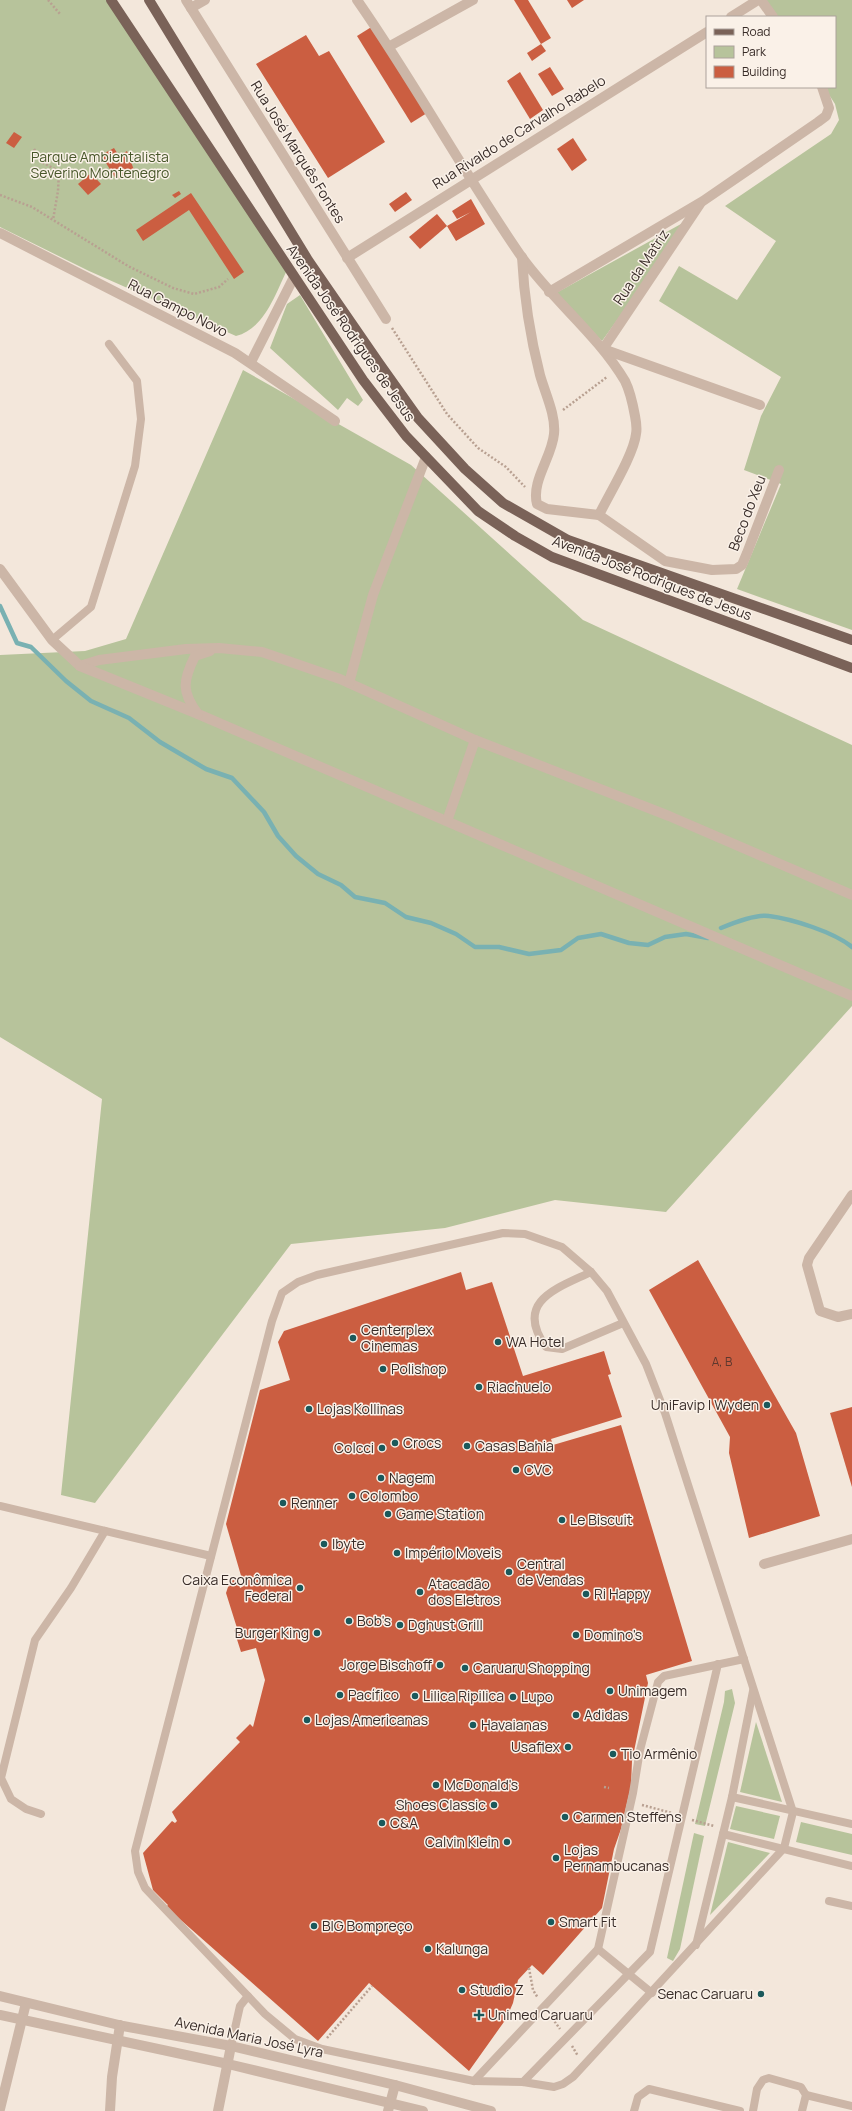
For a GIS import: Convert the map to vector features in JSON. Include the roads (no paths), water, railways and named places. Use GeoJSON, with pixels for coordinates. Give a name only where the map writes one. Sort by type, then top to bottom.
{"type":"FeatureCollection","features":[{"type":"Feature","properties":{"kind":"main road","name":"Avenida José Rodrigues de Jesus"},"geometry":{"type":"LineString","coordinates":[[111,0],[363,380],[406,436],[478,511],[515,536],[552,557],[852,668]]}},
{"type":"Feature","properties":{"kind":"main road","name":"Avenida José Rodrigues de Jesus"},"geometry":{"type":"LineString","coordinates":[[149,0],[308,260],[418,418],[465,469],[503,503],[568,540],[852,640]]}},
{"type":"Feature","properties":{"kind":"street"},"geometry":{"type":"LineString","coordinates":[[189,4],[205,0]]}},
{"type":"Feature","properties":{"kind":"street"},"geometry":{"type":"LineString","coordinates":[[357,0],[390,46],[470,179],[522,257],[549,292],[602,349],[625,382],[631,398],[636,434],[630,453],[599,515]]}},
{"type":"Feature","properties":{"kind":"street"},"geometry":{"type":"LineString","coordinates":[[390,46],[473,0]]}},
{"type":"Feature","properties":{"kind":"street"},"geometry":{"type":"LineString","coordinates":[[733,16],[760,0],[772,16]]}},
{"type":"Feature","properties":{"kind":"street","name":"Rua José Marquês Fontes"},"geometry":{"type":"LineString","coordinates":[[189,4],[386,319]]}},
{"type":"Feature","properties":{"kind":"street","name":"Rua Rivaldo de Carvalho Rabelo"},"geometry":{"type":"LineString","coordinates":[[347,258],[470,179],[706,33]]}},
{"type":"Feature","properties":{"kind":"street"},"geometry":{"type":"LineString","coordinates":[[549,292],[703,201],[818,122],[826,116],[829,108],[822,88]]}},
{"type":"Feature","properties":{"kind":"street","name":"Rua da Matriz"},"geometry":{"type":"LineString","coordinates":[[602,349],[703,201]]}},
{"type":"Feature","properties":{"kind":"street","name":"Rua Campo Novo"},"geometry":{"type":"LineString","coordinates":[[0,233],[251,362],[336,421]]}},
{"type":"Feature","properties":{"kind":"street"},"geometry":{"type":"LineString","coordinates":[[522,257],[527,314],[540,375],[552,418],[554,435],[540,478],[536,499],[537,504],[548,509],[599,515],[665,562],[663,573]]}},
{"type":"Feature","properties":{"kind":"street"},"geometry":{"type":"LineString","coordinates":[[251,362],[294,277]]}},
{"type":"Feature","properties":{"kind":"street"},"geometry":{"type":"LineString","coordinates":[[602,349],[760,405]]}},
{"type":"Feature","properties":{"kind":"street"},"geometry":{"type":"LineString","coordinates":[[350,683],[373,595],[426,457]]}},
{"type":"Feature","properties":{"kind":"street","name":"Beco do Xeu"},"geometry":{"type":"LineString","coordinates":[[665,562],[712,570],[736,569],[742,565],[779,470]]}},
{"type":"Feature","properties":{"kind":"street"},"geometry":{"type":"LineString","coordinates":[[0,569],[52,640],[80,666],[198,714],[852,996]]}},
{"type":"Feature","properties":{"kind":"street"},"geometry":{"type":"LineString","coordinates":[[80,666],[99,660],[186,649],[219,648],[262,652],[350,683],[475,740],[669,816],[852,895]]}},
{"type":"Feature","properties":{"kind":"street"},"geometry":{"type":"LineString","coordinates":[[198,714],[188,700],[186,687],[188,672],[195,656],[219,648]]}},
{"type":"Feature","properties":{"kind":"street"},"geometry":{"type":"LineString","coordinates":[[447,821],[475,740]]}},
{"type":"Feature","properties":{"kind":"street"},"geometry":{"type":"LineString","coordinates":[[852,1195],[809,1258],[807,1265],[820,1311],[838,1317],[852,1314]]}},
{"type":"Feature","properties":{"kind":"street"},"geometry":{"type":"LineString","coordinates":[[764,1564],[852,1539]]}},
{"type":"Feature","properties":{"kind":"street","name":"Avenida Maria José Lyra"},"geometry":{"type":"LineString","coordinates":[[0,1996],[120,2025],[231,2046],[395,2085],[490,2111]]}},
{"type":"Feature","properties":{"kind":"street"},"geometry":{"type":"LineString","coordinates":[[0,2108],[2,2091],[26,2003]]}},
{"type":"Feature","properties":{"kind":"street"},"geometry":{"type":"LineString","coordinates":[[0,2015],[228,2064],[389,2106],[423,2111]]}},
{"type":"Feature","properties":{"kind":"street"},"geometry":{"type":"LineString","coordinates":[[110,2111],[112,2077],[120,2025]]}},
{"type":"Feature","properties":{"kind":"street"},"geometry":{"type":"LineString","coordinates":[[218,2111],[231,2046]]}},
{"type":"Feature","properties":{"kind":"street"},"geometry":{"type":"LineString","coordinates":[[389,2106],[395,2085]]}},
{"type":"Feature","properties":{"kind":"lane"},"geometry":{"type":"LineString","coordinates":[[52,640],[91,607],[135,466],[141,419],[137,381],[109,344]]}},
{"type":"Feature","properties":{"kind":"lane"},"geometry":{"type":"LineString","coordinates":[[504,1233],[526,1234],[562,1247],[591,1272],[606,1291],[622,1323],[646,1364],[665,1413],[793,1812],[784,1848],[652,1993],[573,2077],[563,2084],[554,2087],[523,2082],[474,2082],[318,2048],[295,2039],[265,2014],[145,1888],[138,1872],[135,1851],[272,1321],[282,1293],[298,1282],[317,1275],[504,1233]]}},
{"type":"Feature","properties":{"kind":"lane"},"geometry":{"type":"LineString","coordinates":[[591,1272],[557,1288],[544,1296],[535,1313],[536,1325],[541,1340],[546,1347],[562,1349],[622,1323]]}},
{"type":"Feature","properties":{"kind":"lane"},"geometry":{"type":"LineString","coordinates":[[0,1506],[211,1556]]}},
{"type":"Feature","properties":{"kind":"lane"},"geometry":{"type":"LineString","coordinates":[[41,1814],[26,1809],[11,1799],[1,1778],[34,1640],[71,1588],[105,1531]]}},
{"type":"Feature","properties":{"kind":"lane"},"geometry":{"type":"LineString","coordinates":[[474,2082],[598,1949],[633,1793],[642,1743],[658,1682],[664,1676],[744,1659]]}},
{"type":"Feature","properties":{"kind":"lane"},"geometry":{"type":"LineString","coordinates":[[523,2082],[650,1952],[718,1664]]}},
{"type":"Feature","properties":{"kind":"lane"},"geometry":{"type":"LineString","coordinates":[[696,1946],[732,1797],[753,1690]]}},
{"type":"Feature","properties":{"kind":"lane"},"geometry":{"type":"LineString","coordinates":[[732,1797],[793,1812],[852,1824]]}},
{"type":"Feature","properties":{"kind":"lane"},"geometry":{"type":"LineString","coordinates":[[723,1834],[852,1866]]}},
{"type":"Feature","properties":{"kind":"lane"},"geometry":{"type":"LineString","coordinates":[[829,1901],[852,1906]]}},
{"type":"Feature","properties":{"kind":"lane"},"geometry":{"type":"LineString","coordinates":[[598,1949],[652,1993]]}},
{"type":"Feature","properties":{"kind":"lane"},"geometry":{"type":"LineString","coordinates":[[231,2046],[240,2006],[248,1996]]}},
{"type":"Feature","properties":{"kind":"lane"},"geometry":{"type":"LineString","coordinates":[[753,2111],[757,2089],[763,2080],[769,2078],[801,2086],[806,2095],[802,2111]]}},
{"type":"Feature","properties":{"kind":"lane"},"geometry":{"type":"LineString","coordinates":[[634,2111],[638,2096],[649,2090],[740,2111]]}},
{"type":"Feature","properties":{"kind":"lane"},"geometry":{"type":"LineString","coordinates":[[806,2095],[852,2106]]}},
{"type":"Feature","properties":{"kind":"waterway"},"geometry":{"type":"LineString","coordinates":[[0,606],[17,643],[31,647],[66,681],[91,701],[129,718],[160,742],[206,769],[232,778],[264,812],[278,836],[296,856],[318,874],[341,885],[355,897],[385,903],[406,917],[431,923],[456,934],[475,947],[499,947],[529,954],[561,950],[578,938],[601,934],[629,943],[648,945],[665,937],[686,934],[708,938]]}},
{"type":"Feature","properties":{"kind":"waterway"},"geometry":{"type":"LineString","coordinates":[[721,928],[738,921],[758,916],[769,916],[789,920],[824,931],[844,941],[852,947]]}},
{"type":"Feature","properties":{"kind":"place","name":"Centerplex Cinemas"},"geometry":{"type":"Point","coordinates":[353,1338]}},
{"type":"Feature","properties":{"kind":"place","name":"WA Hotel"},"geometry":{"type":"Point","coordinates":[498,1342]}},
{"type":"Feature","properties":{"kind":"place","name":"Polishop"},"geometry":{"type":"Point","coordinates":[383,1369]}},
{"type":"Feature","properties":{"kind":"place","name":"Riachuelo"},"geometry":{"type":"Point","coordinates":[479,1387]}},
{"type":"Feature","properties":{"kind":"place","name":"UniFavip | Wyden"},"geometry":{"type":"Point","coordinates":[767,1405]}},
{"type":"Feature","properties":{"kind":"place","name":"Lojas Kollinas"},"geometry":{"type":"Point","coordinates":[309,1409]}},
{"type":"Feature","properties":{"kind":"place","name":"Crocs"},"geometry":{"type":"Point","coordinates":[395,1443]}},
{"type":"Feature","properties":{"kind":"place","name":"Casas Bahia"},"geometry":{"type":"Point","coordinates":[467,1446]}},
{"type":"Feature","properties":{"kind":"place","name":"Colcci"},"geometry":{"type":"Point","coordinates":[382,1448]}},
{"type":"Feature","properties":{"kind":"place","name":"CVC"},"geometry":{"type":"Point","coordinates":[516,1470]}},
{"type":"Feature","properties":{"kind":"place","name":"Nagem"},"geometry":{"type":"Point","coordinates":[381,1478]}},
{"type":"Feature","properties":{"kind":"place","name":"Colombo"},"geometry":{"type":"Point","coordinates":[352,1496]}},
{"type":"Feature","properties":{"kind":"place","name":"Renner"},"geometry":{"type":"Point","coordinates":[283,1503]}},
{"type":"Feature","properties":{"kind":"place","name":"Game Station"},"geometry":{"type":"Point","coordinates":[388,1514]}},
{"type":"Feature","properties":{"kind":"place","name":"Le Biscuit"},"geometry":{"type":"Point","coordinates":[562,1520]}},
{"type":"Feature","properties":{"kind":"place","name":"Ibyte"},"geometry":{"type":"Point","coordinates":[324,1544]}},
{"type":"Feature","properties":{"kind":"place","name":"Império Moveis"},"geometry":{"type":"Point","coordinates":[397,1553]}},
{"type":"Feature","properties":{"kind":"place","name":"Central de Vendas"},"geometry":{"type":"Point","coordinates":[509,1572]}},
{"type":"Feature","properties":{"kind":"place","name":"Caixa Econômica Federal"},"geometry":{"type":"Point","coordinates":[300,1588]}},
{"type":"Feature","properties":{"kind":"place","name":"Atacadão dos Eletros"},"geometry":{"type":"Point","coordinates":[420,1592]}},
{"type":"Feature","properties":{"kind":"place","name":"Ri Happy"},"geometry":{"type":"Point","coordinates":[586,1594]}},
{"type":"Feature","properties":{"kind":"place","name":"Bob's"},"geometry":{"type":"Point","coordinates":[349,1621]}},
{"type":"Feature","properties":{"kind":"place","name":"Dghust Grill"},"geometry":{"type":"Point","coordinates":[400,1625]}},
{"type":"Feature","properties":{"kind":"place","name":"Burger King"},"geometry":{"type":"Point","coordinates":[317,1633]}},
{"type":"Feature","properties":{"kind":"place","name":"Domino's"},"geometry":{"type":"Point","coordinates":[576,1635]}},
{"type":"Feature","properties":{"kind":"place","name":"Jorge Bischoff"},"geometry":{"type":"Point","coordinates":[440,1665]}},
{"type":"Feature","properties":{"kind":"place","name":"Caruaru Shopping"},"geometry":{"type":"Point","coordinates":[465,1668]}},
{"type":"Feature","properties":{"kind":"place","name":"Unimagem"},"geometry":{"type":"Point","coordinates":[610,1691]}},
{"type":"Feature","properties":{"kind":"place","name":"Pacífico"},"geometry":{"type":"Point","coordinates":[340,1695]}},
{"type":"Feature","properties":{"kind":"place","name":"Lilica Ripilica"},"geometry":{"type":"Point","coordinates":[415,1696]}},
{"type":"Feature","properties":{"kind":"place","name":"Lupo"},"geometry":{"type":"Point","coordinates":[513,1697]}},
{"type":"Feature","properties":{"kind":"place","name":"Adidas"},"geometry":{"type":"Point","coordinates":[576,1715]}},
{"type":"Feature","properties":{"kind":"place","name":"Lojas Americanas"},"geometry":{"type":"Point","coordinates":[307,1720]}},
{"type":"Feature","properties":{"kind":"place","name":"Havaianas"},"geometry":{"type":"Point","coordinates":[473,1725]}},
{"type":"Feature","properties":{"kind":"place","name":"Usaflex"},"geometry":{"type":"Point","coordinates":[568,1747]}},
{"type":"Feature","properties":{"kind":"place","name":"Tio Armênio"},"geometry":{"type":"Point","coordinates":[613,1754]}},
{"type":"Feature","properties":{"kind":"place","name":"McDonald's"},"geometry":{"type":"Point","coordinates":[436,1785]}},
{"type":"Feature","properties":{"kind":"place","name":"Shoes Classic"},"geometry":{"type":"Point","coordinates":[494,1805]}},
{"type":"Feature","properties":{"kind":"place","name":"Carmen Steffens"},"geometry":{"type":"Point","coordinates":[565,1817]}},
{"type":"Feature","properties":{"kind":"place","name":"C&A"},"geometry":{"type":"Point","coordinates":[382,1823]}},
{"type":"Feature","properties":{"kind":"place","name":"Calvin Klein"},"geometry":{"type":"Point","coordinates":[507,1842]}},
{"type":"Feature","properties":{"kind":"place","name":"Lojas Pernambucanas"},"geometry":{"type":"Point","coordinates":[556,1858]}},
{"type":"Feature","properties":{"kind":"place","name":"Smart Fit"},"geometry":{"type":"Point","coordinates":[551,1922]}},
{"type":"Feature","properties":{"kind":"place","name":"BIG Bompreço"},"geometry":{"type":"Point","coordinates":[314,1926]}},
{"type":"Feature","properties":{"kind":"place","name":"Kalunga"},"geometry":{"type":"Point","coordinates":[428,1949]}},
{"type":"Feature","properties":{"kind":"place","name":"Studio Z"},"geometry":{"type":"Point","coordinates":[462,1990]}},
{"type":"Feature","properties":{"kind":"place","name":"Senac Caruaru"},"geometry":{"type":"Point","coordinates":[761,1994]}},
{"type":"Feature","properties":{"kind":"place","name":"Unimed Caruaru"},"geometry":{"type":"Point","coordinates":[479,2015]}},
{"type":"Feature","properties":{"kind":"park label","name":"Parque Ambientalista Severino Montenegro"},"geometry":{"type":"Point","coordinates":[100,166]}}]}
